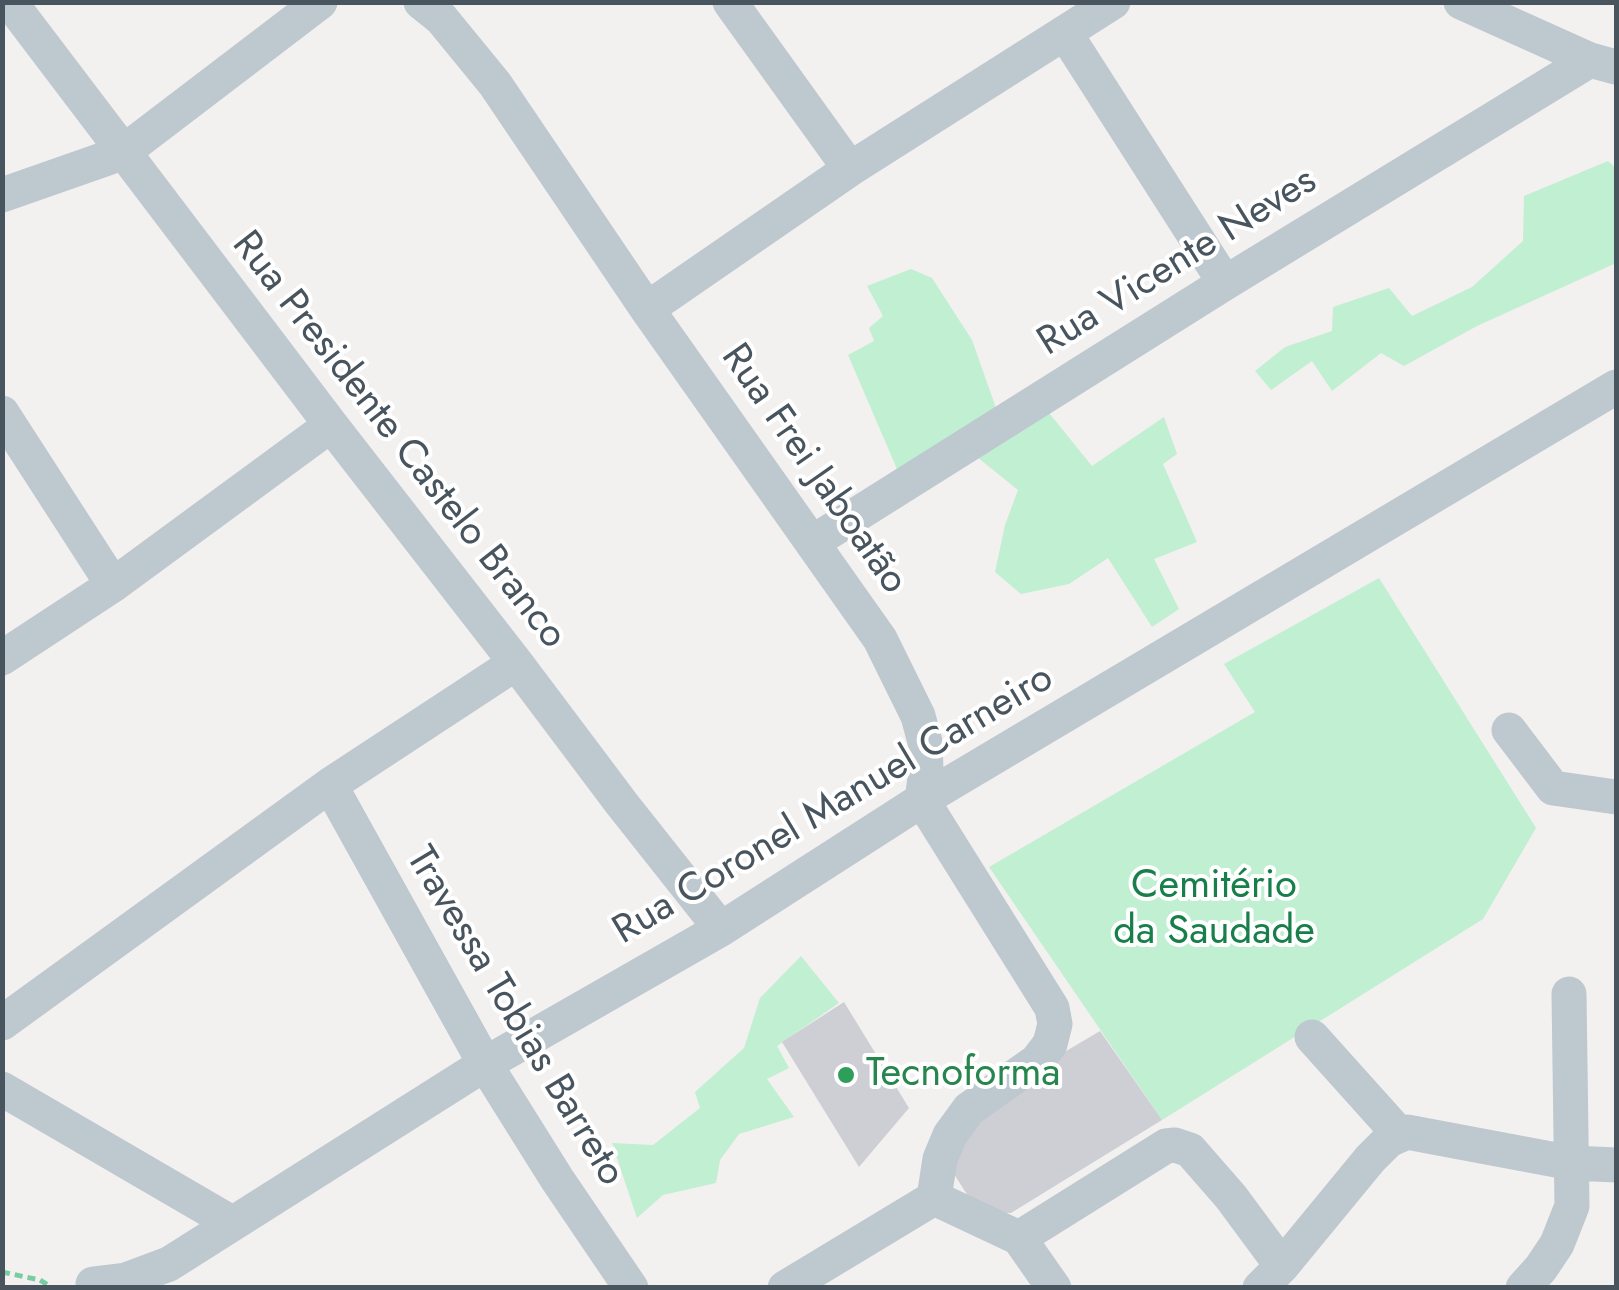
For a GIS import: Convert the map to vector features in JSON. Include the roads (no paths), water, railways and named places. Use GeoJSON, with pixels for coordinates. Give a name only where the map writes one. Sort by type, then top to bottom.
{"type":"FeatureCollection","features":[{"type":"Feature","properties":{"kind":"street","name":"Rua Presidente Castelo Branco"},"geometry":{"type":"LineString","coordinates":[[10,2],[122,154],[721,929]]}},
{"type":"Feature","properties":{"kind":"street"},"geometry":{"type":"LineString","coordinates":[[2,195],[122,154],[320,2]]}},
{"type":"Feature","properties":{"kind":"street","name":"Rua Frei Jaboatão"},"geometry":{"type":"LineString","coordinates":[[421,2],[441,18],[495,84],[880,640],[918,716],[926,742],[922,800]]}},
{"type":"Feature","properties":{"kind":"street"},"geometry":{"type":"LineString","coordinates":[[730,2],[850,170]]}},
{"type":"Feature","properties":{"kind":"street"},"geometry":{"type":"LineString","coordinates":[[648,309],[850,170],[1112,2]]}},
{"type":"Feature","properties":{"kind":"street"},"geometry":{"type":"LineString","coordinates":[[1460,2],[1604,63]]}},
{"type":"Feature","properties":{"kind":"street"},"geometry":{"type":"LineString","coordinates":[[1064,33],[1225,282]]}},
{"type":"Feature","properties":{"kind":"street","name":"Rua Vicente Neves"},"geometry":{"type":"LineString","coordinates":[[813,542],[1225,282],[1604,63]]}},
{"type":"Feature","properties":{"kind":"street","name":"Rua Coronel Manuel Carneiro"},"geometry":{"type":"LineString","coordinates":[[93,1284],[126,1280],[169,1264],[485,1064],[721,929],[922,800],[1616,387]]}},
{"type":"Feature","properties":{"kind":"street"},"geometry":{"type":"LineString","coordinates":[[2,414],[113,584]]}},
{"type":"Feature","properties":{"kind":"street"},"geometry":{"type":"LineString","coordinates":[[2,658],[113,584],[330,425]]}},
{"type":"Feature","properties":{"kind":"street"},"geometry":{"type":"LineString","coordinates":[[2,1022],[330,785],[516,663]]}},
{"type":"Feature","properties":{"kind":"street"},"geometry":{"type":"LineString","coordinates":[[1509,730],[1553,788],[1616,797]]}},
{"type":"Feature","properties":{"kind":"street","name":"Travessa Tobias Barreto"},"geometry":{"type":"LineString","coordinates":[[330,785],[485,1064],[557,1180],[631,1288]]}},
{"type":"Feature","properties":{"kind":"street"},"geometry":{"type":"LineString","coordinates":[[922,800],[1044,993],[1055,1024],[1050,1044],[1037,1062],[969,1109],[950,1135],[940,1159],[934,1198]]}},
{"type":"Feature","properties":{"kind":"street"},"geometry":{"type":"LineString","coordinates":[[1523,1288],[1541,1268],[1566,1225],[1572,1206],[1568,994]]}},
{"type":"Feature","properties":{"kind":"street"},"geometry":{"type":"LineString","coordinates":[[1312,1037],[1400,1135]]}},
{"type":"Feature","properties":{"kind":"street"},"geometry":{"type":"LineString","coordinates":[[2,1089],[232,1223]]}},
{"type":"Feature","properties":{"kind":"street"},"geometry":{"type":"LineString","coordinates":[[1018,1238],[1166,1146],[1190,1150],[1231,1197],[1271,1277],[1370,1159],[1389,1140],[1407,1132],[1572,1163],[1616,1165]]}},
{"type":"Feature","properties":{"kind":"street"},"geometry":{"type":"LineString","coordinates":[[934,1198],[1018,1238],[1054,1288]]}},
{"type":"Feature","properties":{"kind":"street"},"geometry":{"type":"LineString","coordinates":[[785,1288],[934,1198]]}},
{"type":"Feature","properties":{"kind":"place","name":"Tecnoforma"},"geometry":{"type":"Point","coordinates":[846,1075]}},
{"type":"Feature","properties":{"kind":"park label","name":"Cemitério da Saudade"},"geometry":{"type":"Point","coordinates":[1214,910]}}]}
